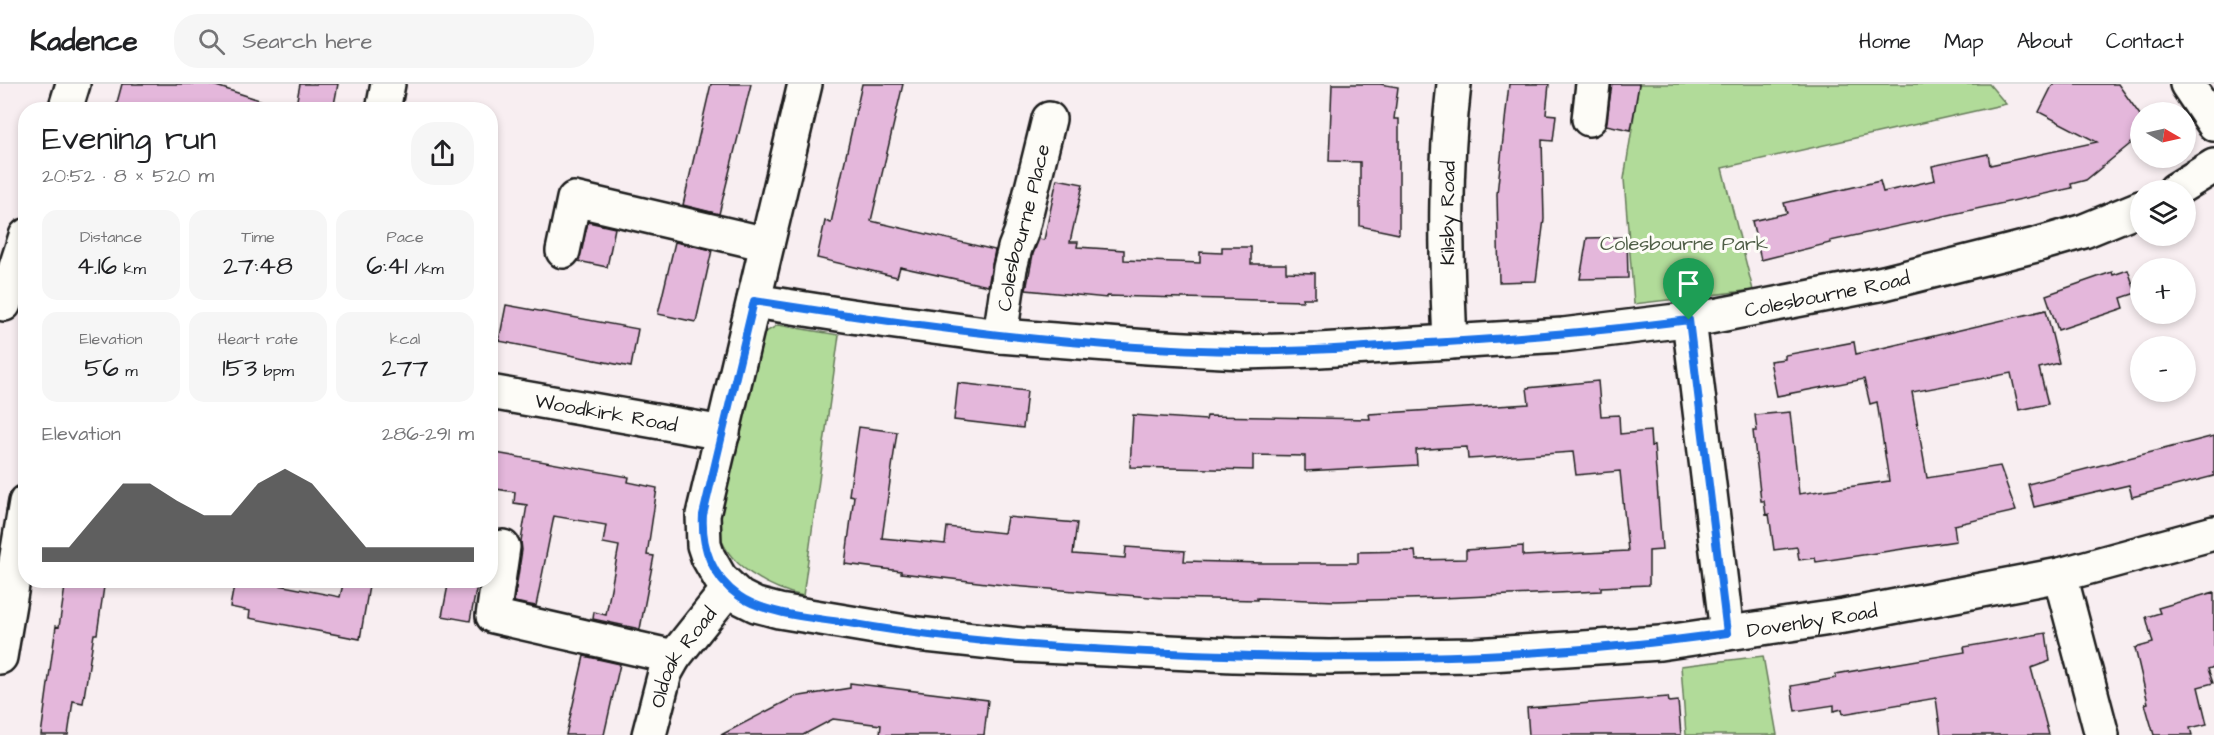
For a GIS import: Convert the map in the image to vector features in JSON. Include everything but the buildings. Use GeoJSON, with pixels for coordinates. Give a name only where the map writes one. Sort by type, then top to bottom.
{"type":"FeatureCollection","features":[{"type":"Feature","properties":{"kind":"street"},"geometry":{"type":"LineString","coordinates":[[67,102],[73,84]]}},
{"type":"Feature","properties":{"kind":"street"},"geometry":{"type":"LineString","coordinates":[[385,102],[388,84]]}},
{"type":"Feature","properties":{"kind":"street"},"geometry":{"type":"LineString","coordinates":[[729,588],[713,568],[708,557],[702,531],[703,515],[805,84]]}},
{"type":"Feature","properties":{"kind":"street","name":"Kilsby Road"},"geometry":{"type":"LineString","coordinates":[[1450,342],[1445,214],[1447,152],[1454,84]]}},
{"type":"Feature","properties":{"kind":"street"},"geometry":{"type":"LineString","coordinates":[[1588,119],[1593,84]]}},
{"type":"Feature","properties":{"kind":"street"},"geometry":{"type":"LineString","coordinates":[[2187,84],[2214,124]]}},
{"type":"Feature","properties":{"kind":"street","name":"Colesbourne Place"},"geometry":{"type":"LineString","coordinates":[[1000,336],[1015,248],[1021,233],[1049,119]]}},
{"type":"Feature","properties":{"kind":"street"},"geometry":{"type":"LineString","coordinates":[[2191,180],[2214,166]]}},
{"type":"Feature","properties":{"kind":"street"},"geometry":{"type":"LineString","coordinates":[[563,251],[574,198],[767,244]]}},
{"type":"Feature","properties":{"kind":"street","name":"Colesbourne Road"},"geometry":{"type":"LineString","coordinates":[[754,301],[1000,336],[1148,347],[1242,351],[1319,350],[1450,342],[1563,334],[1689,320],[1884,283],[2084,231],[2130,212]]}},
{"type":"Feature","properties":{"kind":"street"},"geometry":{"type":"LineString","coordinates":[[10,306],[18,271]]}},
{"type":"Feature","properties":{"kind":"street"},"geometry":{"type":"LineString","coordinates":[[1689,320],[1727,633]]}},
{"type":"Feature","properties":{"kind":"street","name":"Woodkirk Road"},"geometry":{"type":"LineString","coordinates":[[498,393],[723,433]]}},
{"type":"Feature","properties":{"kind":"street","name":"Dovenby Road"},"geometry":{"type":"LineString","coordinates":[[729,588],[756,605],[779,611],[863,626],[1020,645],[1329,657],[1475,655],[1660,643],[1844,616],[2060,575],[2214,533]]}},
{"type":"Feature","properties":{"kind":"street"},"geometry":{"type":"LineString","coordinates":[[498,585],[503,547]]}},
{"type":"Feature","properties":{"kind":"street"},"geometry":{"type":"LineString","coordinates":[[0,657],[18,550]]}},
{"type":"Feature","properties":{"kind":"street"},"geometry":{"type":"LineString","coordinates":[[2060,575],[2102,735]]}},
{"type":"Feature","properties":{"kind":"street"},"geometry":{"type":"LineString","coordinates":[[498,588],[494,616],[674,657]]}},
{"type":"Feature","properties":{"kind":"street","name":"Oldoak Road"},"geometry":{"type":"LineString","coordinates":[[649,735],[665,673],[674,657],[729,588]]}},
{"type":"Feature","properties":{"kind":"green space","name":"Colesbourne Park"},"geometry":{"type":"Polygon","coordinates":[[[1639,84],[1989,84],[2006,104],[1722,168],[1753,290],[1634,304],[1624,179],[1639,84]]]}},
{"type":"Feature","properties":{"kind":"green space"},"geometry":{"type":"Polygon","coordinates":[[[778,325],[839,335],[803,596],[777,588],[739,564],[722,542],[719,529],[720,514],[758,344],[764,333],[778,325]]]}},
{"type":"Feature","properties":{"kind":"green space"},"geometry":{"type":"Polygon","coordinates":[[[1763,656],[1777,735],[1686,735],[1681,666],[1763,656]]]}},
{"type":"Feature","properties":{"kind":"route"},"geometry":{"type":"LineString","coordinates":[[754,301],[1000,336],[1148,347],[1242,351],[1319,350],[1563,334],[1689,320],[1727,633],[1660,643],[1475,655],[1418,656],[1233,655],[1020,645],[863,626],[756,605],[740,597],[720,578],[713,568],[704,545],[703,515],[754,301]]}}]}
